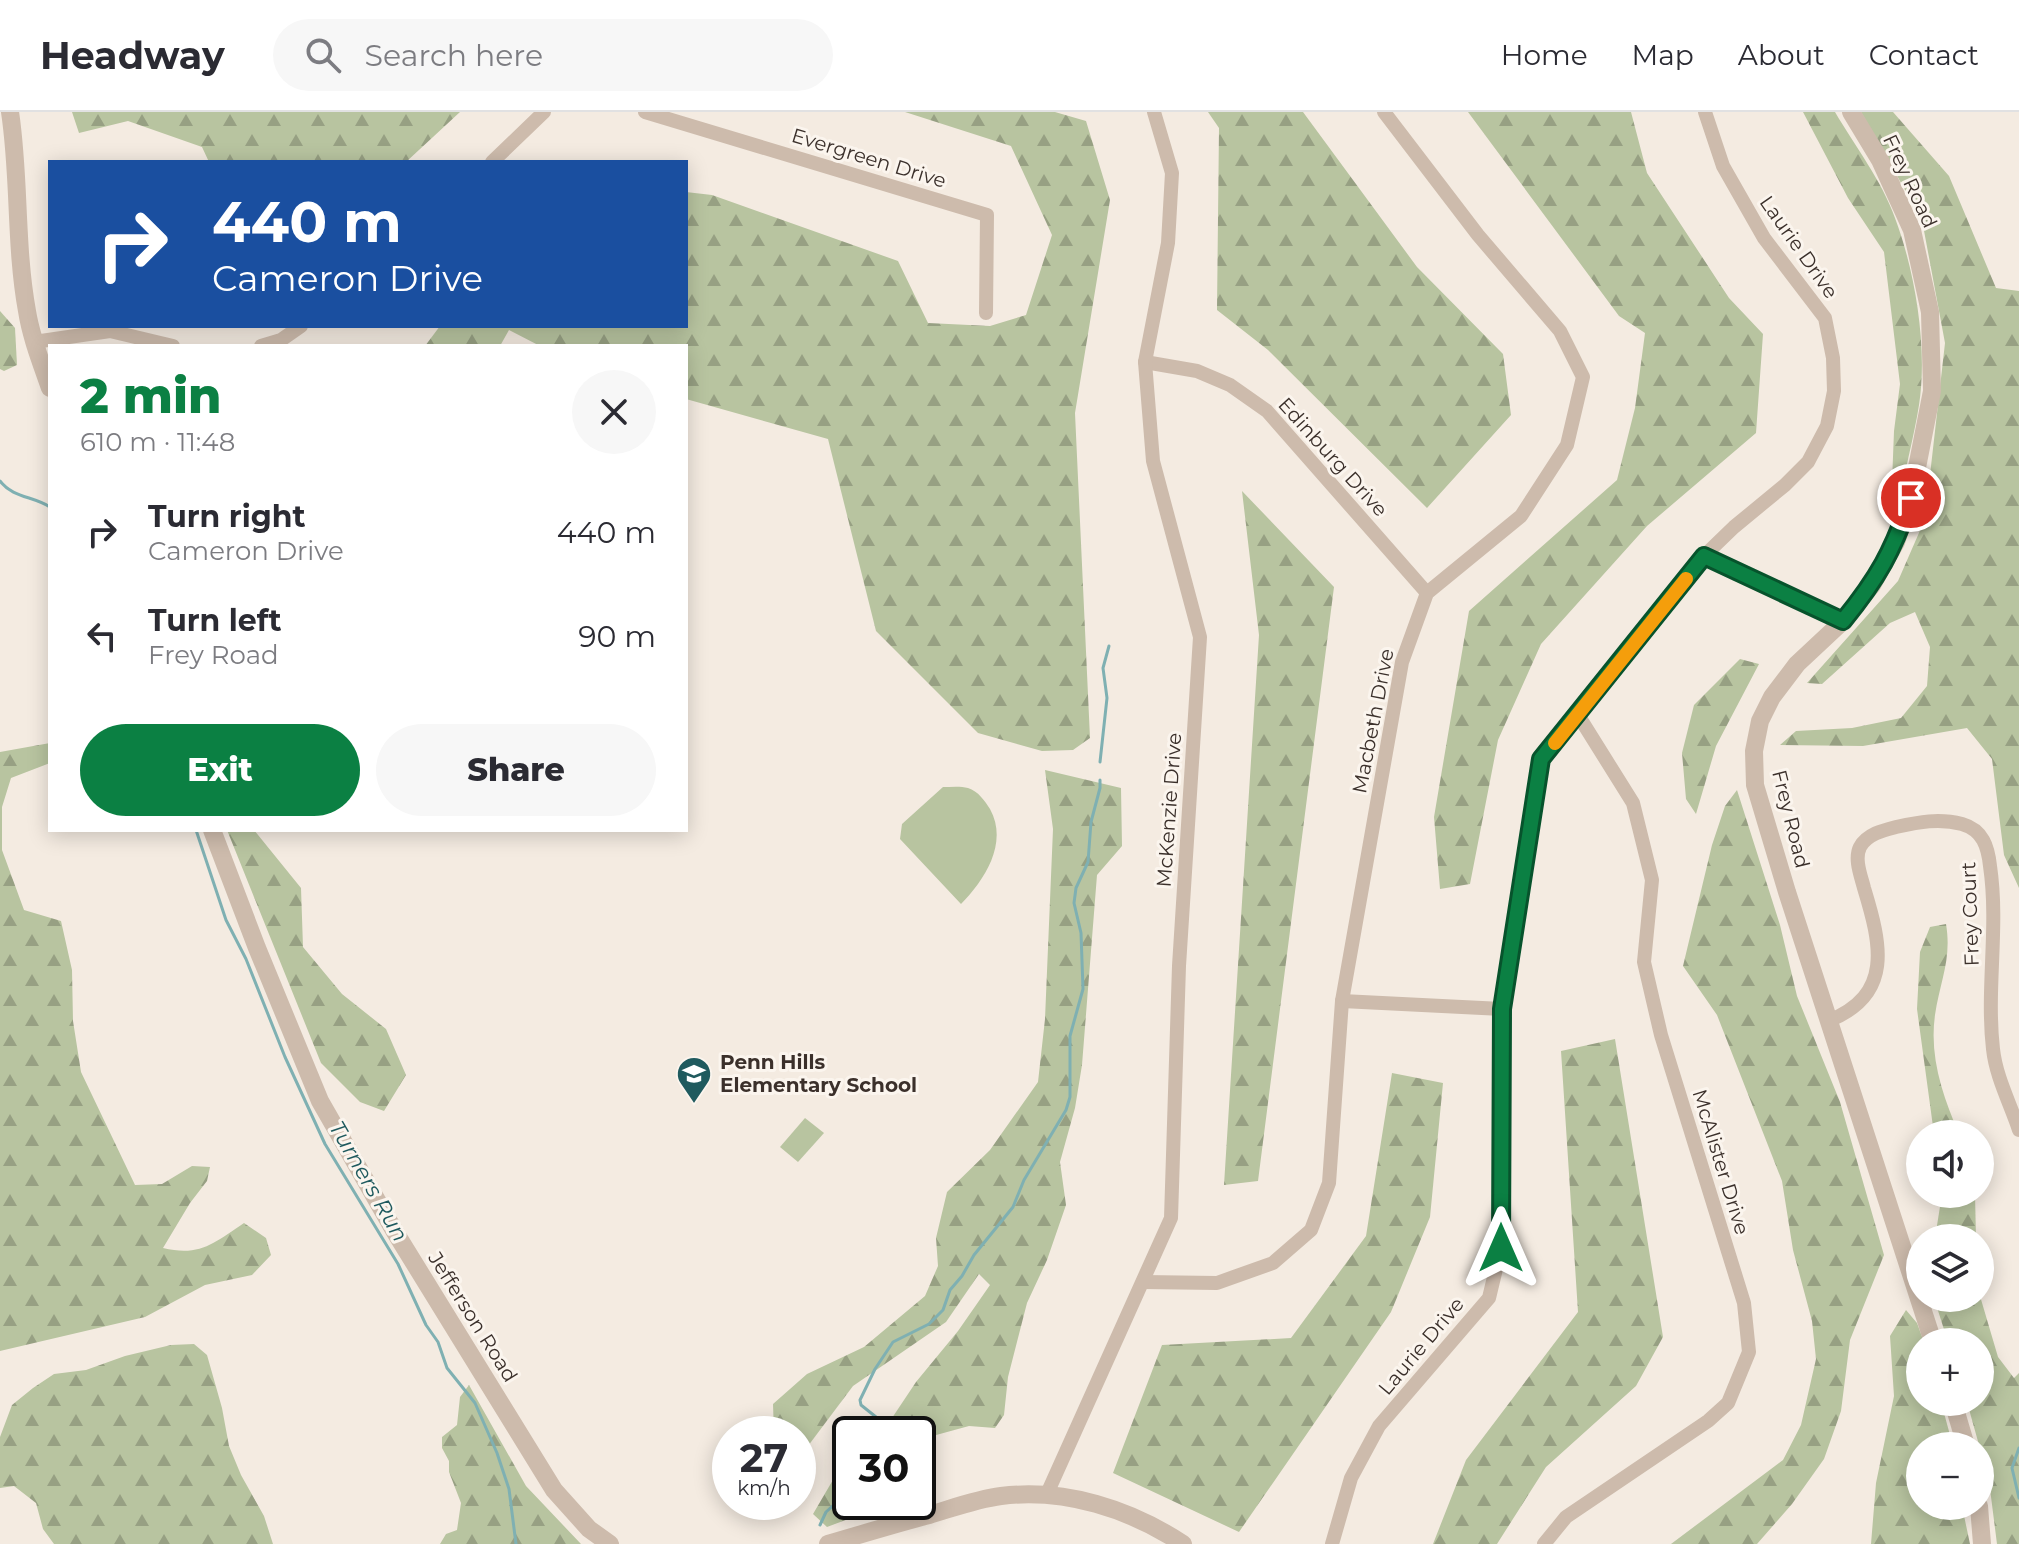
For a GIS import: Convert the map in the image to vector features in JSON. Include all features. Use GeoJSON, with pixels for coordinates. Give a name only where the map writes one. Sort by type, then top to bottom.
{"type":"FeatureCollection","features":[{"type":"Feature","properties":{"kind":"street"},"geometry":{"type":"LineString","coordinates":[[10,112],[18,169],[21,272],[34,342],[48,382]]}},
{"type":"Feature","properties":{"kind":"street"},"geometry":{"type":"LineString","coordinates":[[494,160],[544,112]]}},
{"type":"Feature","properties":{"kind":"street","name":"Evergreen Drive"},"geometry":{"type":"LineString","coordinates":[[645,112],[987,215],[986,313]]}},
{"type":"Feature","properties":{"kind":"street","name":"McKenzie Drive"},"geometry":{"type":"LineString","coordinates":[[1046,1496],[1171,1218],[1179,966],[1200,637],[1153,461],[1145,362],[1168,243],[1172,173],[1154,112]]}},
{"type":"Feature","properties":{"kind":"street"},"geometry":{"type":"LineString","coordinates":[[1384,112],[1478,235],[1560,331],[1583,377],[1567,445],[1521,516],[1427,593]]}},
{"type":"Feature","properties":{"kind":"street","name":"Laurie Drive"},"geometry":{"type":"LineString","coordinates":[[1332,1544],[1351,1478],[1379,1426],[1489,1298],[1501,1248],[1502,1009],[1541,759],[1704,556],[1808,462],[1827,426],[1834,391],[1833,358],[1825,318],[1764,238],[1723,166],[1705,112]]}},
{"type":"Feature","properties":{"kind":"street","name":"Frey Road"},"geometry":{"type":"LineString","coordinates":[[1851,112],[1880,160],[1912,230],[1930,312],[1932,391],[1911,498],[1896,542],[1872,585],[1843,621],[1797,664],[1772,697],[1760,721],[1754,751],[1755,785],[1928,1328]]}},
{"type":"Feature","properties":{"kind":"street"},"geometry":{"type":"LineString","coordinates":[[268,344],[281,340],[298,328]]}},
{"type":"Feature","properties":{"kind":"street"},"geometry":{"type":"LineString","coordinates":[[34,342],[110,331],[165,344]]}},
{"type":"Feature","properties":{"kind":"street","name":"Edinburg Drive"},"geometry":{"type":"LineString","coordinates":[[1145,362],[1197,371],[1230,385],[1267,411],[1427,593]]}},
{"type":"Feature","properties":{"kind":"street"},"geometry":{"type":"LineString","coordinates":[[1704,556],[1843,621]]}},
{"type":"Feature","properties":{"kind":"street","name":"Macbeth Drive"},"geometry":{"type":"LineString","coordinates":[[1143,1282],[1217,1283],[1273,1263],[1311,1230],[1329,1183],[1342,1001],[1402,662],[1427,593]]}},
{"type":"Feature","properties":{"kind":"street","name":"McAlister Drive"},"geometry":{"type":"LineString","coordinates":[[1544,1544],[1566,1517],[1708,1421],[1728,1403],[1749,1352],[1744,1303],[1661,1035],[1644,962],[1652,880],[1633,803],[1578,715]]}},
{"type":"Feature","properties":{"kind":"street","name":"Frey Court"},"geometry":{"type":"LineString","coordinates":[[1828,1021],[1855,1008],[1872,986],[1876,971],[1879,941],[1859,872],[1858,851],[1862,843],[1885,829],[1924,820],[1942,820],[1971,827],[1984,840],[1991,871],[1994,923],[1990,1024],[1993,1053],[1998,1076],[2019,1130]]}},
{"type":"Feature","properties":{"kind":"street","name":"Jefferson Road"},"geometry":{"type":"LineString","coordinates":[[213,832],[320,1101],[395,1232],[554,1490],[589,1529],[610,1544]]}},
{"type":"Feature","properties":{"kind":"street"},"geometry":{"type":"LineString","coordinates":[[1342,1001],[1502,1009]]}},
{"type":"Feature","properties":{"kind":"street"},"geometry":{"type":"LineString","coordinates":[[828,1544],[982,1500],[1014,1495],[1046,1496],[1097,1504],[1129,1514],[1183,1544]]}},
{"type":"Feature","properties":{"kind":"street"},"geometry":{"type":"LineString","coordinates":[[1980,1520],[1982,1544]]}},
{"type":"Feature","properties":{"kind":"green space"},"geometry":{"type":"Polygon","coordinates":[[[72,112],[460,112],[408,160],[208,160],[202,147],[128,121],[79,133],[72,112]]]}},
{"type":"Feature","properties":{"kind":"green space"},"geometry":{"type":"Polygon","coordinates":[[[905,112],[1055,112],[1086,121],[1110,200],[1075,413],[1090,738],[1073,750],[1042,751],[978,733],[876,631],[828,439],[688,400],[688,344],[536,344],[509,330],[501,344],[426,344],[438,328],[688,328],[688,192],[712,195],[898,261],[928,323],[990,326],[1026,315],[1052,235],[1011,146],[905,112]]]}},
{"type":"Feature","properties":{"kind":"green space"},"geometry":{"type":"Polygon","coordinates":[[[1208,112],[1303,112],[1417,267],[1503,354],[1511,415],[1427,508],[1268,350],[1217,310],[1219,128],[1208,112]]]}},
{"type":"Feature","properties":{"kind":"green space"},"geometry":{"type":"Polygon","coordinates":[[[1468,112],[1631,112],[1647,173],[1729,298],[1763,334],[1756,433],[1647,526],[1541,644],[1498,740],[1470,884],[1440,889],[1434,817],[1469,611],[1617,480],[1635,408],[1645,333],[1619,316],[1468,112]]]}},
{"type":"Feature","properties":{"kind":"green space"},"geometry":{"type":"Polygon","coordinates":[[[1803,112],[1835,112],[1883,191],[1902,239],[1914,285],[1921,335],[1921,383],[1900,500],[1891,508],[1894,431],[1900,384],[1884,252],[1848,198],[1803,112]]]}},
{"type":"Feature","properties":{"kind":"green space"},"geometry":{"type":"Polygon","coordinates":[[[1861,112],[1893,112],[1949,176],[1996,288],[2019,291],[2019,888],[2004,855],[1992,759],[1967,728],[1863,746],[1780,745],[1796,731],[1852,728],[1901,718],[1927,686],[1930,647],[1915,612],[1890,623],[1822,684],[1807,683],[1898,581],[1925,519],[1945,343],[1922,220],[1861,112]]]}},
{"type":"Feature","properties":{"kind":"green space"},"geometry":{"type":"Polygon","coordinates":[[[0,311],[15,328],[17,365],[4,371],[0,369],[0,311]]]}},
{"type":"Feature","properties":{"kind":"green space"},"geometry":{"type":"Polygon","coordinates":[[[1242,491],[1334,587],[1258,1181],[1224,1185],[1259,635],[1242,491]]]}},
{"type":"Feature","properties":{"kind":"green space"},"geometry":{"type":"Polygon","coordinates":[[[1740,659],[1759,664],[1716,746],[1696,814],[1686,799],[1682,753],[1694,705],[1740,659]]]}},
{"type":"Feature","properties":{"kind":"green space"},"geometry":{"type":"Polygon","coordinates":[[[48,743],[48,764],[11,778],[2,807],[2,850],[24,910],[61,921],[72,970],[73,1021],[81,1072],[135,1185],[162,1184],[192,1166],[210,1167],[207,1181],[163,1248],[197,1249],[215,1242],[244,1223],[266,1238],[271,1255],[252,1275],[205,1285],[145,1317],[0,1351],[0,752],[48,743]]]}},
{"type":"Feature","properties":{"kind":"green space"},"geometry":{"type":"Polygon","coordinates":[[[1045,770],[1121,788],[1122,846],[1097,875],[1082,1065],[1075,1108],[1060,1162],[1066,1205],[1047,1260],[1027,1303],[1008,1377],[1004,1415],[995,1428],[969,1426],[936,1435],[936,1416],[893,1416],[990,1285],[979,1274],[946,1322],[853,1386],[816,1435],[816,1416],[773,1416],[773,1404],[807,1374],[864,1347],[925,1296],[938,1266],[936,1238],[947,1192],[990,1150],[1038,1082],[1045,1019],[1053,829],[1045,770]]]}},
{"type":"Feature","properties":{"kind":"green space"},"geometry":{"type":"Polygon","coordinates":[[[943,787],[965,787],[975,791],[988,806],[997,835],[985,873],[961,904],[900,839],[902,824],[943,787]]]}},
{"type":"Feature","properties":{"kind":"green space"},"geometry":{"type":"Polygon","coordinates":[[[1737,790],[1780,925],[1797,996],[1840,1102],[1884,1255],[1850,1340],[1841,1411],[1824,1459],[1792,1504],[1757,1544],[1671,1544],[1783,1460],[1801,1425],[1816,1359],[1812,1321],[1793,1250],[1782,1181],[1717,1015],[1683,966],[1712,845],[1725,806],[1737,790]]]}},
{"type":"Feature","properties":{"kind":"green space"},"geometry":{"type":"Polygon","coordinates":[[[228,832],[256,832],[301,888],[303,947],[342,994],[386,1029],[406,1075],[384,1111],[360,1102],[321,1063],[228,832]]]}},
{"type":"Feature","properties":{"kind":"green space"},"geometry":{"type":"Polygon","coordinates":[[[1946,924],[1946,959],[1935,1015],[1934,1046],[1943,1091],[1954,1120],[1932,1120],[1917,1009],[1920,952],[1930,927],[1946,924]]]}},
{"type":"Feature","properties":{"kind":"green space"},"geometry":{"type":"Polygon","coordinates":[[[1615,1039],[1663,1337],[1636,1386],[1546,1467],[1497,1544],[1433,1544],[1466,1460],[1578,1312],[1561,1051],[1615,1039]]]}},
{"type":"Feature","properties":{"kind":"green space"},"geometry":{"type":"Polygon","coordinates":[[[1392,1073],[1443,1083],[1430,1217],[1391,1312],[1239,1532],[1113,1473],[1162,1345],[1291,1338],[1366,1236],[1392,1073]]]}},
{"type":"Feature","properties":{"kind":"green space"},"geometry":{"type":"Polygon","coordinates":[[[805,1118],[824,1133],[798,1162],[780,1147],[805,1118]]]}},
{"type":"Feature","properties":{"kind":"green space"},"geometry":{"type":"Polygon","coordinates":[[[1940,1208],[1975,1208],[1976,1224],[1937,1224],[1940,1208]]]}},
{"type":"Feature","properties":{"kind":"green space"},"geometry":{"type":"Polygon","coordinates":[[[1906,1310],[1919,1328],[1906,1328],[1906,1416],[1945,1416],[1949,1432],[1906,1432],[1906,1520],[1965,1520],[1970,1544],[1871,1544],[1876,1483],[1894,1396],[1890,1336],[1906,1310]]]}},
{"type":"Feature","properties":{"kind":"green space"},"geometry":{"type":"Polygon","coordinates":[[[1938,1312],[1985,1312],[1989,1328],[1944,1328],[1938,1312]]]}},
{"type":"Feature","properties":{"kind":"green space"},"geometry":{"type":"Polygon","coordinates":[[[1994,1343],[1998,1357],[2014,1378],[2019,1373],[2019,1544],[1997,1544],[1994,1520],[1994,1432],[1975,1432],[1971,1416],[1994,1416],[1994,1343]]]}},
{"type":"Feature","properties":{"kind":"green space"},"geometry":{"type":"Polygon","coordinates":[[[194,1344],[207,1355],[229,1446],[264,1516],[273,1544],[54,1544],[43,1529],[36,1503],[14,1486],[0,1488],[0,1437],[12,1405],[54,1374],[86,1370],[125,1356],[171,1345],[194,1344]]]}},
{"type":"Feature","properties":{"kind":"green space"},"geometry":{"type":"Polygon","coordinates":[[[469,1385],[526,1486],[581,1544],[440,1544],[446,1534],[457,1530],[461,1503],[442,1448],[442,1437],[457,1425],[460,1397],[469,1385]]]}},
{"type":"Feature","properties":{"kind":"green space"},"geometry":{"type":"Polygon","coordinates":[[[832,1482],[832,1520],[846,1520],[827,1527],[816,1517],[816,1509],[832,1482]]]}},
{"type":"Feature","properties":{"kind":"waterway","name":"Turners Run"},"geometry":{"type":"LineString","coordinates":[[0,481],[11,491],[48,506]]}},
{"type":"Feature","properties":{"kind":"waterway"},"geometry":{"type":"LineString","coordinates":[[1100,762],[1107,698],[1103,668],[1109,646]]}},
{"type":"Feature","properties":{"kind":"waterway"},"geometry":{"type":"LineString","coordinates":[[875,1416],[861,1405],[860,1400],[875,1369],[893,1342],[929,1324],[943,1310],[950,1290],[1013,1207],[1024,1180],[1066,1110],[1070,1097],[1070,1036],[1083,989],[1081,933],[1074,903],[1076,888],[1088,862],[1091,822],[1100,780]]}},
{"type":"Feature","properties":{"kind":"waterway","name":"Turners Run"},"geometry":{"type":"LineString","coordinates":[[197,832],[226,920],[246,959],[285,1057],[325,1144],[398,1264],[426,1325],[438,1342],[447,1368],[475,1403],[509,1489],[516,1544]]}},
{"type":"Feature","properties":{"kind":"waterway"},"geometry":{"type":"LineString","coordinates":[[2019,1448],[2012,1468],[2019,1498]]}},
{"type":"Feature","properties":{"kind":"waterway"},"geometry":{"type":"LineString","coordinates":[[820,1525],[832,1506]]}},
{"type":"Feature","properties":{"kind":"slow traffic"},"geometry":{"type":"LineString","coordinates":[[1555,743],[1686,579]]}},
{"type":"Feature","properties":{"kind":"place","name":"Penn Hills Elementary School"},"geometry":{"type":"Point","coordinates":[694,1105]}},
{"type":"Feature","properties":{"kind":"route"},"geometry":{"type":"LineString","coordinates":[[1501,1248],[1502,1009],[1541,759],[1704,556],[1843,621],[1872,585],[1896,542],[1911,498]]}}]}
